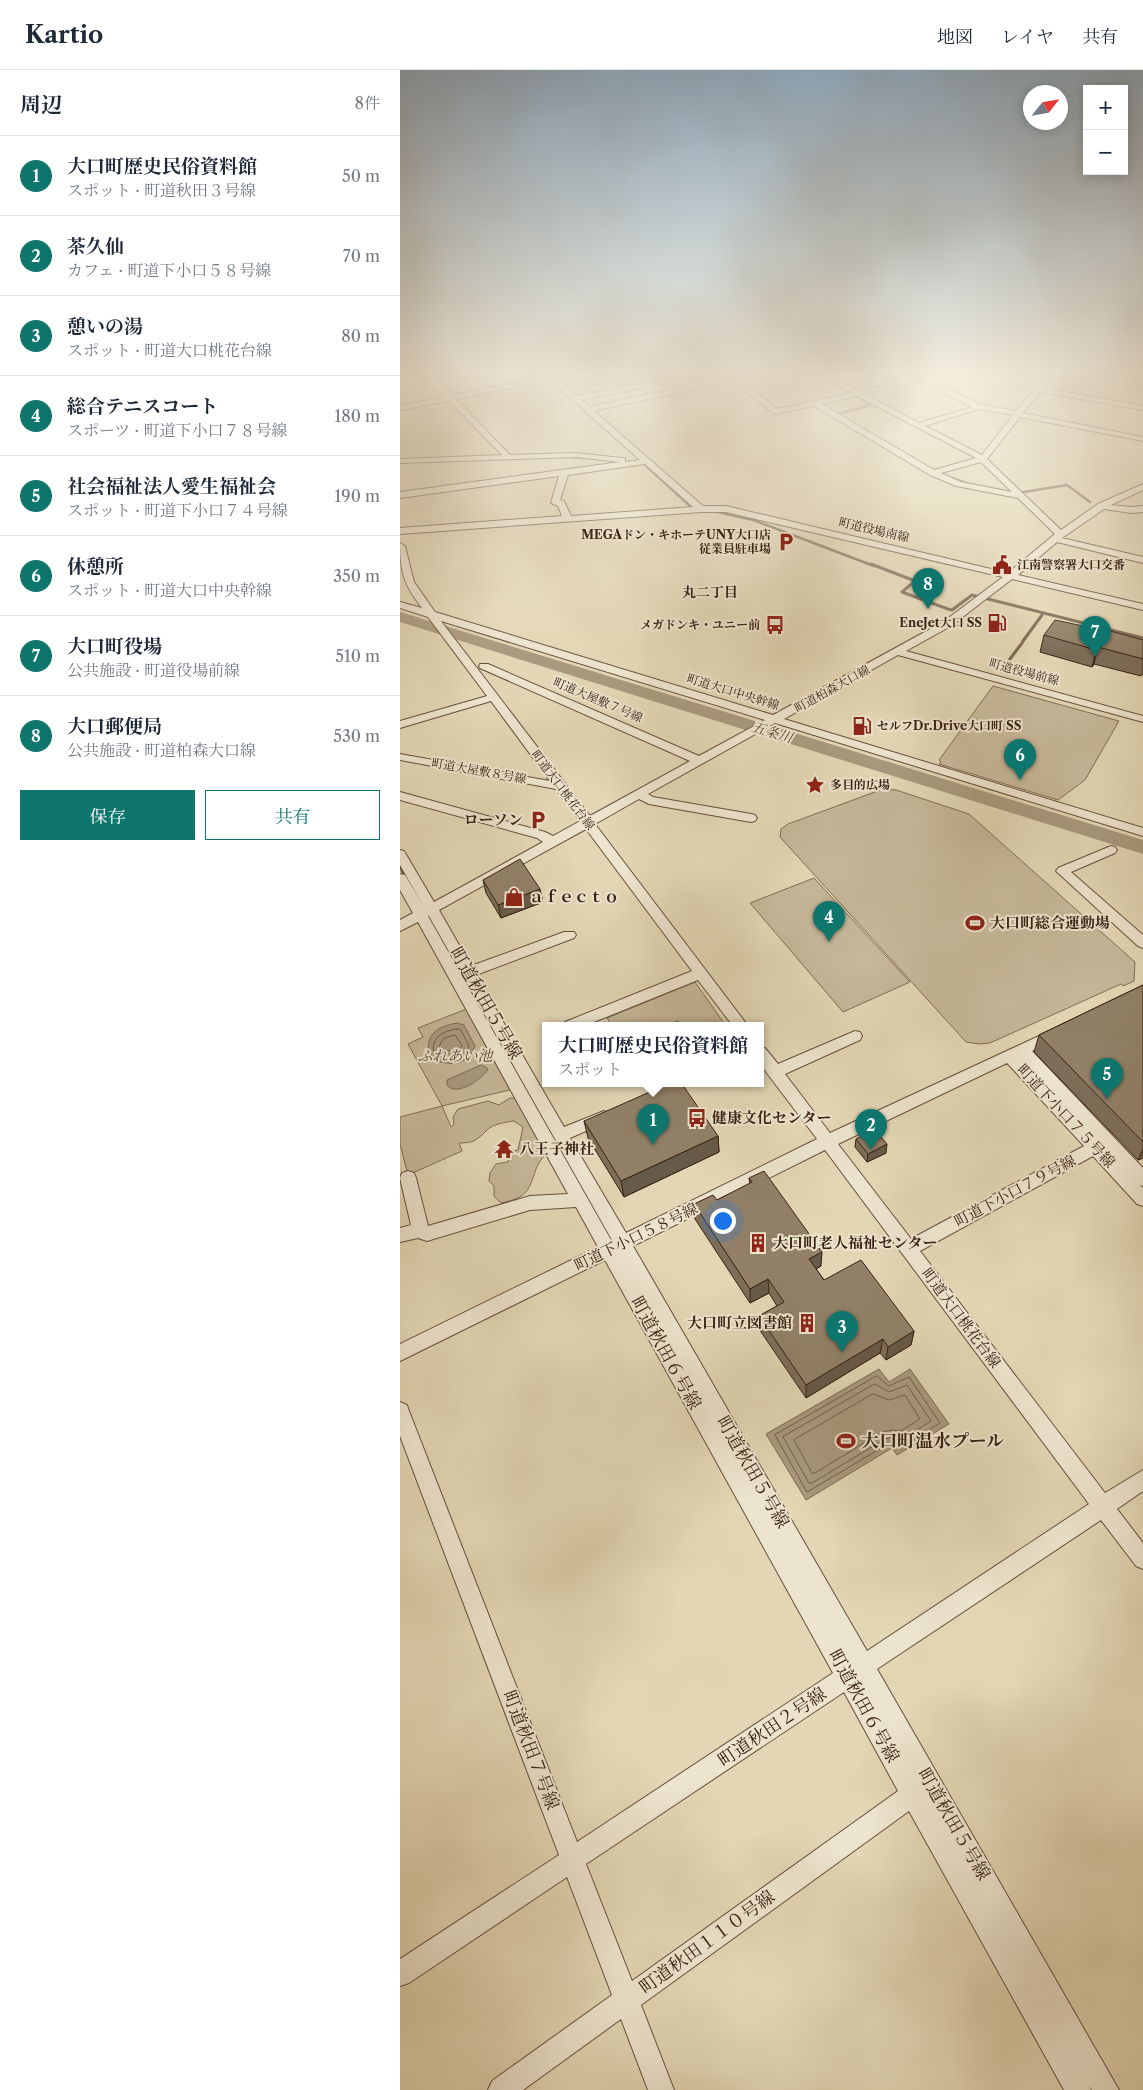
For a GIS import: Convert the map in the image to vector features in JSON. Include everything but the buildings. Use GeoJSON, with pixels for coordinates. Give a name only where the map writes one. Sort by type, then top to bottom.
{"type":"FeatureCollection","features":[{"type":"Feature","properties":{"kind":"street"},"geometry":{"type":"LineString","coordinates":[[487,465],[489,475]]}},
{"type":"Feature","properties":{"kind":"street"},"geometry":{"type":"LineString","coordinates":[[400,495],[489,475],[564,473],[621,465]]}},
{"type":"Feature","properties":{"kind":"street"},"geometry":{"type":"LineString","coordinates":[[653,465],[701,509]]}},
{"type":"Feature","properties":{"kind":"street"},"geometry":{"type":"LineString","coordinates":[[920,465],[959,484],[1020,496]]}},
{"type":"Feature","properties":{"kind":"street"},"geometry":{"type":"LineString","coordinates":[[933,473],[961,465]]}},
{"type":"Feature","properties":{"kind":"street"},"geometry":{"type":"LineString","coordinates":[[989,465],[1059,537],[1143,560]]}},
{"type":"Feature","properties":{"kind":"street"},"geometry":{"type":"LineString","coordinates":[[564,473],[555,503],[561,503],[568,519]]}},
{"type":"Feature","properties":{"kind":"street","name":"町道柏森大口線"},"geometry":{"type":"LineString","coordinates":[[400,926],[898,652],[970,609],[1059,537],[1101,506],[1143,487]]}},
{"type":"Feature","properties":{"kind":"street"},"geometry":{"type":"LineString","coordinates":[[1101,506],[1130,510],[1143,509]]}},
{"type":"Feature","properties":{"kind":"street","name":"町道役場南線"},"geometry":{"type":"LineString","coordinates":[[400,531],[701,509],[737,511],[1143,607]]}},
{"type":"Feature","properties":{"kind":"street","name":"町道大口桃花台線"},"geometry":{"type":"LineString","coordinates":[[400,546],[412,588],[738,1022]]}},
{"type":"Feature","properties":{"kind":"street","name":"町道大口中央幹線"},"geometry":{"type":"LineString","coordinates":[[400,606],[771,722],[1143,832]]}},
{"type":"Feature","properties":{"kind":"street","name":"町道役場前線"},"geometry":{"type":"LineString","coordinates":[[898,652],[1143,719]]}},
{"type":"Feature","properties":{"kind":"street","name":"町道大屋敷７号線"},"geometry":{"type":"LineString","coordinates":[[484,666],[700,761]]}},
{"type":"Feature","properties":{"kind":"street"},"geometry":{"type":"LineString","coordinates":[[400,725],[493,697]]}},
{"type":"Feature","properties":{"kind":"street","name":"町道大屋敷８号線"},"geometry":{"type":"LineString","coordinates":[[400,757],[559,786]]}},
{"type":"Feature","properties":{"kind":"street"},"geometry":{"type":"LineString","coordinates":[[640,794],[649,800],[751,818]]}},
{"type":"Feature","properties":{"kind":"street"},"geometry":{"type":"LineString","coordinates":[[400,796],[541,835],[553,842]]}},
{"type":"Feature","properties":{"kind":"street"},"geometry":{"type":"LineString","coordinates":[[1111,850],[1062,871],[1143,943]]}},
{"type":"Feature","properties":{"kind":"street","name":"町道秋田５号線"},"geometry":{"type":"LineString","coordinates":[[400,854],[426,912],[468,973],[562,1135],[616,1247]]}},
{"type":"Feature","properties":{"kind":"street","name":"町道秋田６号線"},"geometry":{"type":"LineString","coordinates":[[400,878],[426,912],[580,1200],[616,1247],[856,1671],[913,1794],[1078,2090]]}},
{"type":"Feature","properties":{"kind":"street"},"geometry":{"type":"LineString","coordinates":[[468,973],[569,935]]}},
{"type":"Feature","properties":{"kind":"street"},"geometry":{"type":"LineString","coordinates":[[580,1022],[701,973]]}},
{"type":"Feature","properties":{"kind":"street","name":"町道下小口５８号線"},"geometry":{"type":"LineString","coordinates":[[400,1353],[1064,1028]]}},
{"type":"Feature","properties":{"kind":"street"},"geometry":{"type":"LineString","coordinates":[[775,1072],[855,1036]]}},
{"type":"Feature","properties":{"kind":"street"},"geometry":{"type":"LineString","coordinates":[[1015,1052],[1143,1179]]}},
{"type":"Feature","properties":{"kind":"street","name":"町道下小口７５号線"},"geometry":{"type":"LineString","coordinates":[[1015,1052],[1095,1148],[1143,1199]]}},
{"type":"Feature","properties":{"kind":"street","name":"町道大口桃花台線"},"geometry":{"type":"LineString","coordinates":[[764,1057],[1143,1559]]}},
{"type":"Feature","properties":{"kind":"street"},"geometry":{"type":"LineString","coordinates":[[562,1135],[616,1112]]}},
{"type":"Feature","properties":{"kind":"street","name":"町道下小口７９号線"},"geometry":{"type":"LineString","coordinates":[[909,1248],[1095,1148]]}},
{"type":"Feature","properties":{"kind":"street"},"geometry":{"type":"LineString","coordinates":[[408,1178],[420,1230]]}},
{"type":"Feature","properties":{"kind":"street"},"geometry":{"type":"LineString","coordinates":[[400,1235],[420,1230],[427,1234],[530,1203],[580,1200]]}},
{"type":"Feature","properties":{"kind":"street","name":"町道秋田７号線"},"geometry":{"type":"LineString","coordinates":[[400,1411],[661,2090]]}},
{"type":"Feature","properties":{"kind":"street","name":"町道秋田２号線"},"geometry":{"type":"LineString","coordinates":[[400,1974],[1143,1480]]}},
{"type":"Feature","properties":{"kind":"street","name":"町道秋田５号線"},"geometry":{"type":"LineString","coordinates":[[856,1671],[1106,2090]]}},
{"type":"Feature","properties":{"kind":"street","name":"町道秋田１１０号線"},"geometry":{"type":"LineString","coordinates":[[501,2090],[913,1794]]}},
{"type":"Feature","properties":{"kind":"green space"},"geometry":{"type":"Polygon","coordinates":[[[993,686],[1119,721],[1085,780],[1058,800],[939,764],[941,762],[939,760],[993,686]]]}},
{"type":"Feature","properties":{"kind":"green space","name":"大口町総合運動場"},"geometry":{"type":"Polygon","coordinates":[[[883,789],[896,790],[969,814],[1135,962],[1134,981],[1123,986],[1121,984],[990,1043],[966,1042],[780,837],[781,829],[788,824],[883,789]]]}},
{"type":"Feature","properties":{"kind":"green space"},"geometry":{"type":"Polygon","coordinates":[[[814,878],[910,982],[843,1012],[750,903],[814,878]]]}},
{"type":"Feature","properties":{"kind":"green space"},"geometry":{"type":"Polygon","coordinates":[[[695,982],[723,1022],[610,1022],[607,1018],[695,982]]]}},
{"type":"Feature","properties":{"kind":"green space","name":"ふれあい池"},"geometry":{"type":"Polygon","coordinates":[[[469,1008],[514,1089],[442,1106],[408,1044],[423,1037],[418,1028],[469,1008]]]}},
{"type":"Feature","properties":{"kind":"green space"},"geometry":{"type":"Polygon","coordinates":[[[510,1098],[523,1099],[551,1145],[537,1166],[531,1184],[525,1193],[516,1199],[501,1203],[494,1196],[494,1186],[489,1181],[490,1173],[496,1164],[508,1162],[511,1152],[518,1150],[523,1127],[514,1121],[493,1126],[472,1142],[459,1143],[462,1151],[408,1175],[400,1144],[400,1117],[442,1106],[451,1127],[454,1124],[453,1117],[458,1109],[488,1101],[499,1105],[510,1098]]]}},
{"type":"Feature","properties":{"kind":"water"},"geometry":{"type":"Polygon","coordinates":[[[457,1023],[464,1025],[475,1046],[472,1053],[464,1061],[448,1063],[435,1061],[428,1050],[430,1038],[436,1030],[457,1023]]]}},
{"type":"Feature","properties":{"kind":"water"},"geometry":{"type":"Polygon","coordinates":[[[481,1065],[488,1070],[468,1086],[456,1089],[447,1085],[447,1080],[481,1065]]]}},
{"type":"Feature","properties":{"kind":"water","name":"大口町温水プール"},"geometry":{"type":"Polygon","coordinates":[[[879,1369],[889,1382],[910,1369],[949,1424],[897,1455],[892,1448],[806,1500],[766,1434],[879,1369]]]}},
{"type":"Feature","properties":{"kind":"waterway"},"geometry":{"type":"LineString","coordinates":[[645,465],[690,506],[698,508]]}},
{"type":"Feature","properties":{"kind":"waterway"},"geometry":{"type":"LineString","coordinates":[[952,478],[968,484]]}},
{"type":"Feature","properties":{"kind":"waterway"},"geometry":{"type":"LineString","coordinates":[[1018,493],[1067,485],[1090,502]]}},
{"type":"Feature","properties":{"kind":"waterway"},"geometry":{"type":"LineString","coordinates":[[713,511],[753,520],[874,566]]}},
{"type":"Feature","properties":{"kind":"waterway"},"geometry":{"type":"LineString","coordinates":[[871,564],[915,581],[902,592],[948,609],[952,610],[972,595],[1143,638]]}},
{"type":"Feature","properties":{"kind":"waterway"},"geometry":{"type":"LineString","coordinates":[[1023,641],[1042,615]]}},
{"type":"Feature","properties":{"kind":"waterway","name":"五条川"},"geometry":{"type":"LineString","coordinates":[[400,617],[1143,847]]}},
{"type":"Feature","properties":{"kind":"waterway"},"geometry":{"type":"LineString","coordinates":[[1001,671],[1022,643]]}},
{"type":"Feature","properties":{"kind":"waterway"},"geometry":{"type":"LineString","coordinates":[[400,866],[407,878]]}},
{"type":"Feature","properties":{"kind":"place","name":"MEGAドン・キホーテUNY大口店 従業員駐車場"},"geometry":{"type":"Point","coordinates":[786,542]}},
{"type":"Feature","properties":{"kind":"place","name":"江南警察署大口交番"},"geometry":{"type":"Point","coordinates":[1002,565]}},
{"type":"Feature","properties":{"kind":"place","name":"大口郵便局"},"geometry":{"type":"Point","coordinates":[928,609]}},
{"type":"Feature","properties":{"kind":"place","name":"EneJet大口 SS"},"geometry":{"type":"Point","coordinates":[997,623]}},
{"type":"Feature","properties":{"kind":"place","name":"メガドンキ・ユニー前"},"geometry":{"type":"Point","coordinates":[775,625]}},
{"type":"Feature","properties":{"kind":"place","name":"大口町役場"},"geometry":{"type":"Point","coordinates":[1095,657]}},
{"type":"Feature","properties":{"kind":"place","name":"セルフDr.Drive大口町 SS"},"geometry":{"type":"Point","coordinates":[862,726]}},
{"type":"Feature","properties":{"kind":"place","name":"休憩所"},"geometry":{"type":"Point","coordinates":[1020,780]}},
{"type":"Feature","properties":{"kind":"place","name":"多目的広場"},"geometry":{"type":"Point","coordinates":[815,785]}},
{"type":"Feature","properties":{"kind":"place","name":"ローソン"},"geometry":{"type":"Point","coordinates":[538,820]}},
{"type":"Feature","properties":{"kind":"place","name":"ａｆｅｃｔｏ"},"geometry":{"type":"Point","coordinates":[514,897]}},
{"type":"Feature","properties":{"kind":"place","name":"大口町総合運動場"},"geometry":{"type":"Point","coordinates":[975,923]}},
{"type":"Feature","properties":{"kind":"place","name":"総合テニスコート"},"geometry":{"type":"Point","coordinates":[829,942]}},
{"type":"Feature","properties":{"kind":"place","name":"社会福祉法人愛生福祉会"},"geometry":{"type":"Point","coordinates":[1107,1099]}},
{"type":"Feature","properties":{"kind":"place","name":"健康文化センター"},"geometry":{"type":"Point","coordinates":[697,1118]}},
{"type":"Feature","properties":{"kind":"place","name":"大口町歴史民俗資料館"},"geometry":{"type":"Point","coordinates":[653,1145]}},
{"type":"Feature","properties":{"kind":"place","name":"八王子神社"},"geometry":{"type":"Point","coordinates":[504,1149]}},
{"type":"Feature","properties":{"kind":"place","name":"茶久仙"},"geometry":{"type":"Point","coordinates":[871,1150]}},
{"type":"Feature","properties":{"kind":"place","name":"大口町老人福祉センター"},"geometry":{"type":"Point","coordinates":[758,1243]}},
{"type":"Feature","properties":{"kind":"place","name":"大口町立図書館"},"geometry":{"type":"Point","coordinates":[807,1323]}},
{"type":"Feature","properties":{"kind":"place","name":"憩いの湯"},"geometry":{"type":"Point","coordinates":[842,1352]}},
{"type":"Feature","properties":{"kind":"place","name":"大口町温水プール"},"geometry":{"type":"Point","coordinates":[846,1441]}},
{"type":"Feature","properties":{"kind":"district","name":"丸二丁目"},"geometry":{"type":"Point","coordinates":[710,592]}}]}
